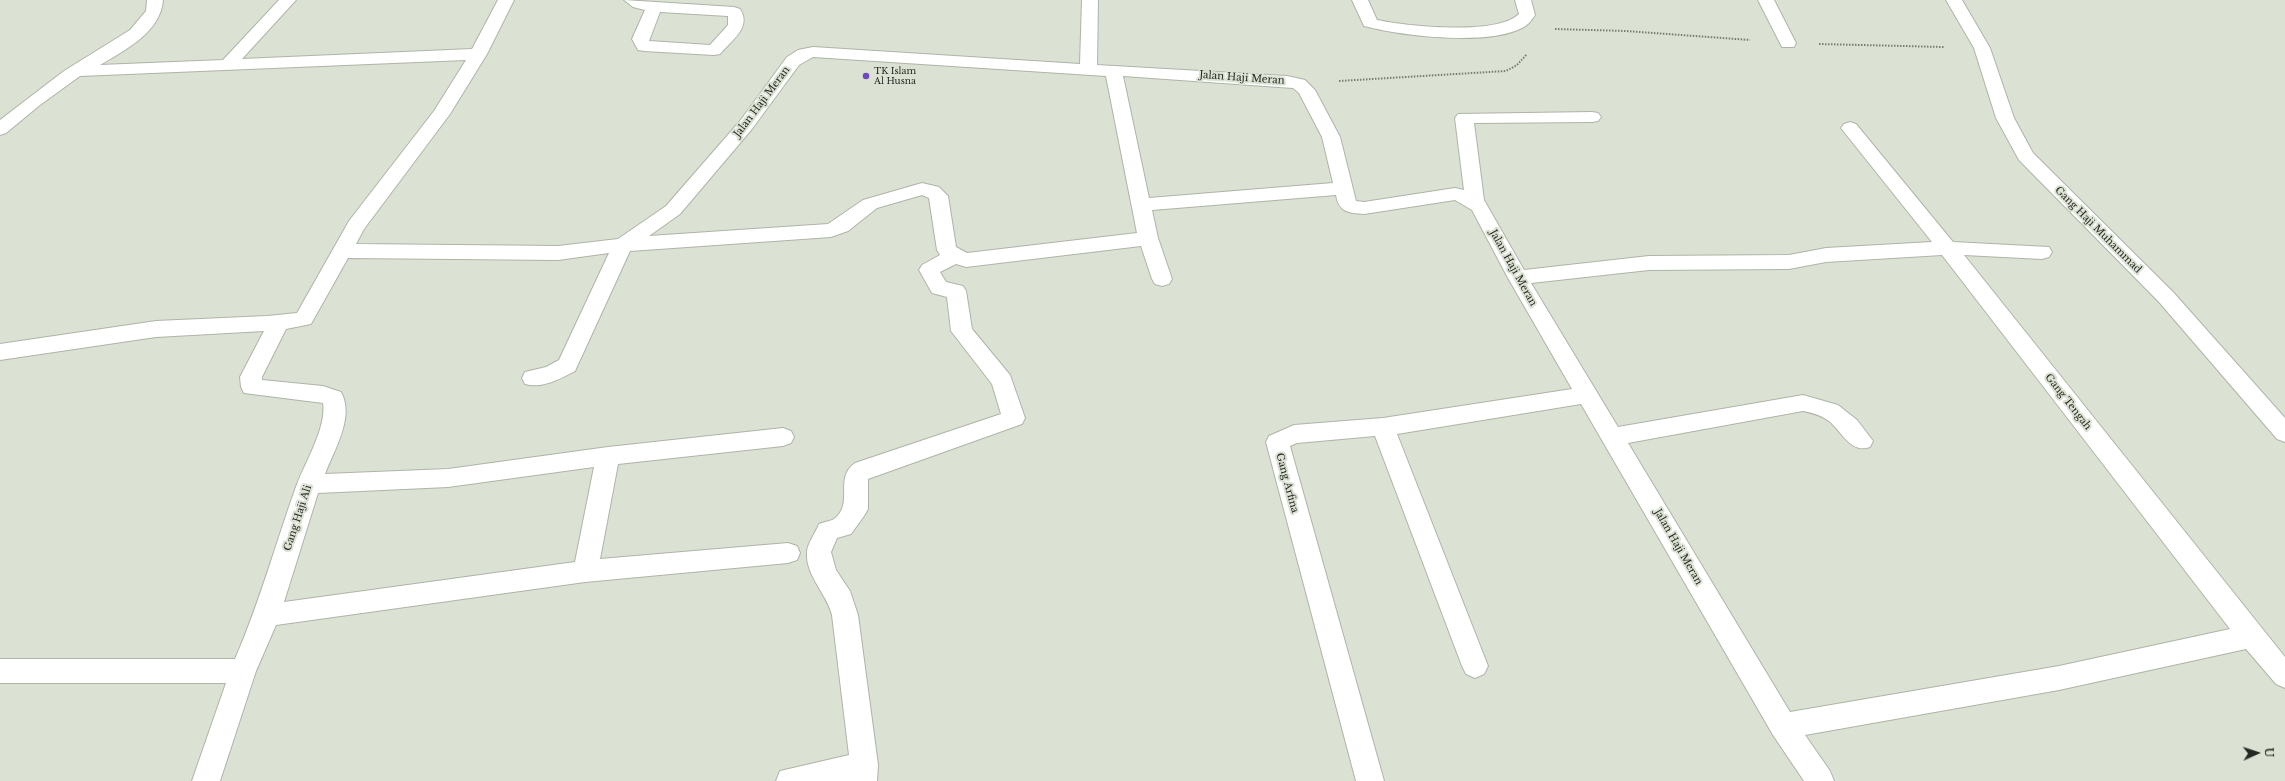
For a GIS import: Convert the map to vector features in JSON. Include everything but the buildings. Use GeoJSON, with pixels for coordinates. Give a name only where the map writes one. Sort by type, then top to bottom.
{"type":"FeatureCollection","features":[{"type":"Feature","properties":{"kind":"street"},"geometry":{"type":"LineString","coordinates":[[0,129],[14,116],[76,71],[124,44],[145,25],[153,14],[155,0]]}},
{"type":"Feature","properties":{"kind":"street"},"geometry":{"type":"LineString","coordinates":[[228,64],[288,0]]}},
{"type":"Feature","properties":{"kind":"street"},"geometry":{"type":"LineString","coordinates":[[0,352],[156,329],[236,327],[279,324],[304,319],[356,226],[441,114],[479,54],[506,0]]}},
{"type":"Feature","properties":{"kind":"street"},"geometry":{"type":"LineString","coordinates":[[632,0],[640,5],[655,6],[734,12],[737,18],[736,26],[714,50],[644,46],[640,42],[640,39],[655,6]]}},
{"type":"Feature","properties":{"kind":"street"},"geometry":{"type":"LineString","coordinates":[[1088,68],[1090,0]]}},
{"type":"Feature","properties":{"kind":"street"},"geometry":{"type":"LineString","coordinates":[[1360,0],[1370,24],[1389,28],[1481,33],[1516,24],[1527,15],[1523,0]]}},
{"type":"Feature","properties":{"kind":"street"},"geometry":{"type":"LineString","coordinates":[[1766,0],[1788,43]]}},
{"type":"Feature","properties":{"kind":"street","name":"Gang Haji Muhammad"},"geometry":{"type":"LineString","coordinates":[[1954,0],[1982,48],[2006,118],[2026,156],[2166,297],[2285,433]]}},
{"type":"Feature","properties":{"kind":"street","name":"Jalan Haji Meran"},"geometry":{"type":"LineString","coordinates":[[533,378],[552,374],[567,365],[623,245],[673,210],[746,125],[793,61],[804,54],[813,52],[956,63],[1088,68],[1287,81],[1299,84],[1306,90],[1331,137],[1347,203],[1351,206],[1364,208],[1456,194],[1475,203],[1783,726],[1820,781]]}},
{"type":"Feature","properties":{"kind":"street"},"geometry":{"type":"LineString","coordinates":[[76,71],[479,54]]}},
{"type":"Feature","properties":{"kind":"street"},"geometry":{"type":"LineString","coordinates":[[1113,70],[1140,205],[1148,238],[1162,279]]}},
{"type":"Feature","properties":{"kind":"street"},"geometry":{"type":"LineString","coordinates":[[1475,203],[1464,118],[1592,117]]}},
{"type":"Feature","properties":{"kind":"street","name":"Gang Tengah"},"geometry":{"type":"LineString","coordinates":[[1850,128],[1947,248],[2251,636],[2285,676]]}},
{"type":"Feature","properties":{"kind":"street"},"geometry":{"type":"LineString","coordinates":[[1140,205],[1343,188]]}},
{"type":"Feature","properties":{"kind":"street"},"geometry":{"type":"LineString","coordinates":[[341,251],[558,253],[623,245],[831,230],[841,226],[870,204],[922,189],[932,191],[938,196],[947,250],[954,256],[966,260],[1148,238]]}},
{"type":"Feature","properties":{"kind":"street"},"geometry":{"type":"LineString","coordinates":[[1518,278],[1649,263],[1789,262],[1826,255],[1947,248],[2042,252]]}},
{"type":"Feature","properties":{"kind":"street"},"geometry":{"type":"LineString","coordinates":[[790,781],[863,773],[841,599],[824,574],[820,552],[828,531],[842,527],[856,509],[856,475],[863,470],[1014,418],[1002,380],[962,331],[956,291],[939,288],[930,270],[954,256]]}},
{"type":"Feature","properties":{"kind":"street","name":"Gang Haji Ali"},"geometry":{"type":"LineString","coordinates":[[206,781],[243,672],[267,615],[309,484],[333,423],[335,409],[333,398],[323,394],[252,387],[251,377],[279,324]]}},
{"type":"Feature","properties":{"kind":"street","name":"Gang Arfina"},"geometry":{"type":"LineString","coordinates":[[1370,781],[1277,442],[1294,434],[1383,427],[1588,395]]}},
{"type":"Feature","properties":{"kind":"street"},"geometry":{"type":"LineString","coordinates":[[1613,437],[1803,402],[1819,404],[1835,412],[1862,441]]}},
{"type":"Feature","properties":{"kind":"street"},"geometry":{"type":"LineString","coordinates":[[1383,427],[1475,666]]}},
{"type":"Feature","properties":{"kind":"street"},"geometry":{"type":"LineString","coordinates":[[309,484],[448,478],[608,456],[783,437]]}},
{"type":"Feature","properties":{"kind":"street"},"geometry":{"type":"LineString","coordinates":[[585,571],[608,456]]}},
{"type":"Feature","properties":{"kind":"street"},"geometry":{"type":"LineString","coordinates":[[267,615],[585,571],[788,553]]}},
{"type":"Feature","properties":{"kind":"street"},"geometry":{"type":"LineString","coordinates":[[1783,726],[2059,678],[2251,636]]}},
{"type":"Feature","properties":{"kind":"street"},"geometry":{"type":"LineString","coordinates":[[0,671],[243,672]]}},
{"type":"Feature","properties":{"kind":"path"},"geometry":{"type":"LineString","coordinates":[[1548,29],[1626,30],[1788,43],[1982,48]]}},
{"type":"Feature","properties":{"kind":"path"},"geometry":{"type":"LineString","coordinates":[[1299,84],[1506,71],[1517,65],[1530,49]]}},
{"type":"Feature","properties":{"kind":"place","name":"TK Islam Al Husna"},"geometry":{"type":"Point","coordinates":[866,76]}}]}
